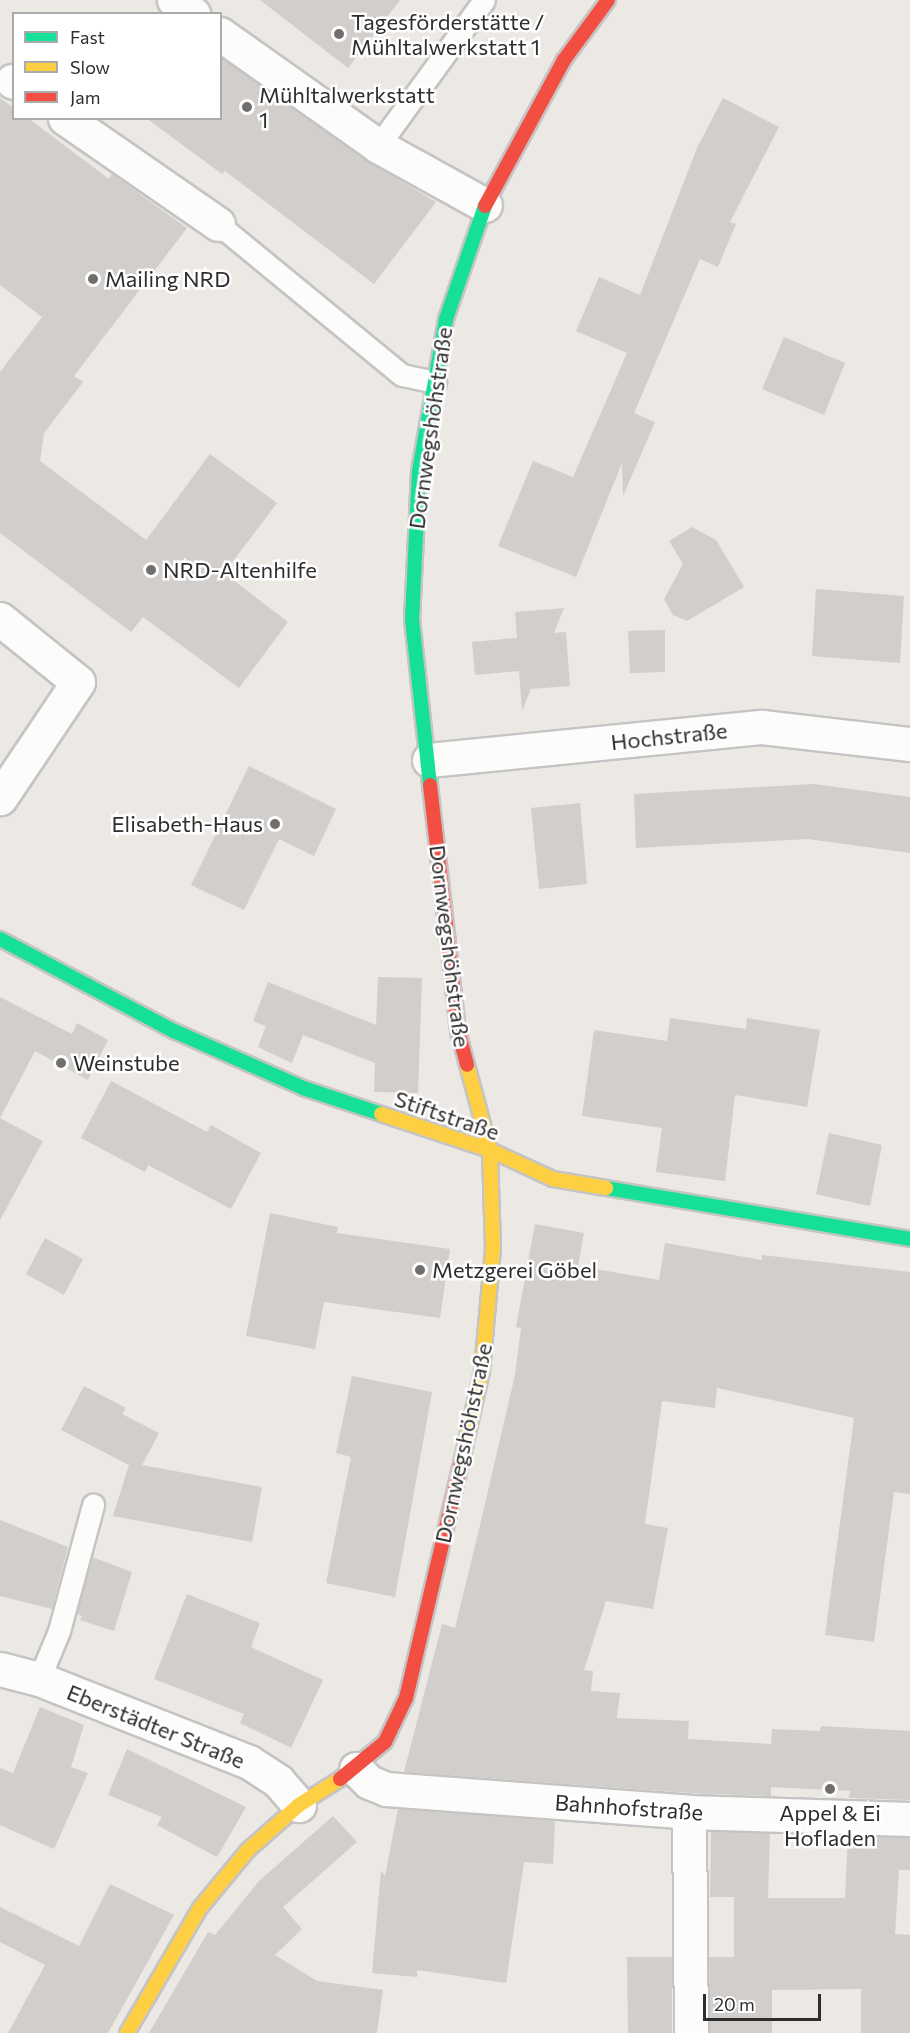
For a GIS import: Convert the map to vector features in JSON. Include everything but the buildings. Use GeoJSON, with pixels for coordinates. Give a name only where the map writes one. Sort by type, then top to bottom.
{"type":"FeatureCollection","features":[{"type":"Feature","properties":{"kind":"street"},"geometry":{"type":"LineString","coordinates":[[174,0],[190,12]]}},
{"type":"Feature","properties":{"kind":"street","name":"Dornwegshöhstraße"},"geometry":{"type":"LineString","coordinates":[[127,2033],[200,1908],[248,1850],[299,1806],[356,1769],[385,1742],[406,1698],[482,1371],[493,1248],[490,1150],[458,1031],[412,620],[413,542],[419,471],[446,319],[484,205],[564,60],[608,0]]}},
{"type":"Feature","properties":{"kind":"street"},"geometry":{"type":"LineString","coordinates":[[222,35],[378,146],[484,205]]}},
{"type":"Feature","properties":{"kind":"street"},"geometry":{"type":"LineString","coordinates":[[69,120],[218,224]]}},
{"type":"Feature","properties":{"kind":"street"},"geometry":{"type":"LineString","coordinates":[[0,619],[78,682],[0,798]]}},
{"type":"Feature","properties":{"kind":"street","name":"Hochstraße"},"geometry":{"type":"LineString","coordinates":[[429,760],[762,727],[910,744]]}},
{"type":"Feature","properties":{"kind":"street","name":"Stiftstraße"},"geometry":{"type":"LineString","coordinates":[[0,939],[174,1031],[292,1084],[490,1150],[553,1179],[910,1239]]}},
{"type":"Feature","properties":{"kind":"street","name":"Eberstädter Straße"},"geometry":{"type":"LineString","coordinates":[[0,1669],[39,1679],[249,1762],[278,1781],[299,1806]]}},
{"type":"Feature","properties":{"kind":"street","name":"Bahnhofstraße"},"geometry":{"type":"LineString","coordinates":[[356,1769],[369,1782],[386,1789],[688,1812],[910,1820]]}},
{"type":"Feature","properties":{"kind":"street"},"geometry":{"type":"LineString","coordinates":[[688,1812],[691,2033]]}},
{"type":"Feature","properties":{"kind":"lane"},"geometry":{"type":"LineString","coordinates":[[378,146],[484,0]]}},
{"type":"Feature","properties":{"kind":"lane"},"geometry":{"type":"LineString","coordinates":[[218,224],[402,375],[435,382]]}},
{"type":"Feature","properties":{"kind":"lane"},"geometry":{"type":"LineString","coordinates":[[39,1679],[59,1631],[93,1505]]}},
{"type":"Feature","properties":{"kind":"traffic: fast"},"geometry":{"type":"LineString","coordinates":[[430,785],[412,620],[419,471],[446,319],[485,206]]}},
{"type":"Feature","properties":{"kind":"traffic: fast"},"geometry":{"type":"LineString","coordinates":[[0,939],[174,1031],[303,1088],[381,1114]]}},
{"type":"Feature","properties":{"kind":"traffic: fast"},"geometry":{"type":"LineString","coordinates":[[606,1188],[910,1239]]}},
{"type":"Feature","properties":{"kind":"traffic: slow"},"geometry":{"type":"LineString","coordinates":[[465,1446],[482,1371],[493,1248],[490,1150],[467,1065]]}},
{"type":"Feature","properties":{"kind":"traffic: slow"},"geometry":{"type":"LineString","coordinates":[[381,1114],[490,1150],[553,1179],[606,1188]]}},
{"type":"Feature","properties":{"kind":"traffic: slow"},"geometry":{"type":"LineString","coordinates":[[127,2033],[200,1908],[248,1850],[299,1805],[340,1779]]}},
{"type":"Feature","properties":{"kind":"traffic: jam"},"geometry":{"type":"LineString","coordinates":[[485,206],[564,60],[608,0]]}},
{"type":"Feature","properties":{"kind":"traffic: jam"},"geometry":{"type":"LineString","coordinates":[[430,785],[458,1031],[467,1065]]}},
{"type":"Feature","properties":{"kind":"traffic: jam"},"geometry":{"type":"LineString","coordinates":[[340,1779],[385,1742],[406,1698],[465,1446]]}},
{"type":"Feature","properties":{"kind":"place","name":"Tagesförderstätte / Mühltalwerkstatt 1"},"geometry":{"type":"Point","coordinates":[339,34]}},
{"type":"Feature","properties":{"kind":"place","name":"Mühltalwerkstatt 1"},"geometry":{"type":"Point","coordinates":[247,107]}},
{"type":"Feature","properties":{"kind":"place","name":"Mailing NRD"},"geometry":{"type":"Point","coordinates":[93,279]}},
{"type":"Feature","properties":{"kind":"place","name":"NRD-Altenhilfe"},"geometry":{"type":"Point","coordinates":[151,570]}},
{"type":"Feature","properties":{"kind":"place","name":"Elisabeth-Haus"},"geometry":{"type":"Point","coordinates":[275,824]}},
{"type":"Feature","properties":{"kind":"place","name":"Weinstube"},"geometry":{"type":"Point","coordinates":[61,1063]}},
{"type":"Feature","properties":{"kind":"place","name":"Metzgerei Göbel"},"geometry":{"type":"Point","coordinates":[420,1270]}},
{"type":"Feature","properties":{"kind":"place","name":"Appel & Ei Hofladen"},"geometry":{"type":"Point","coordinates":[830,1789]}}]}
